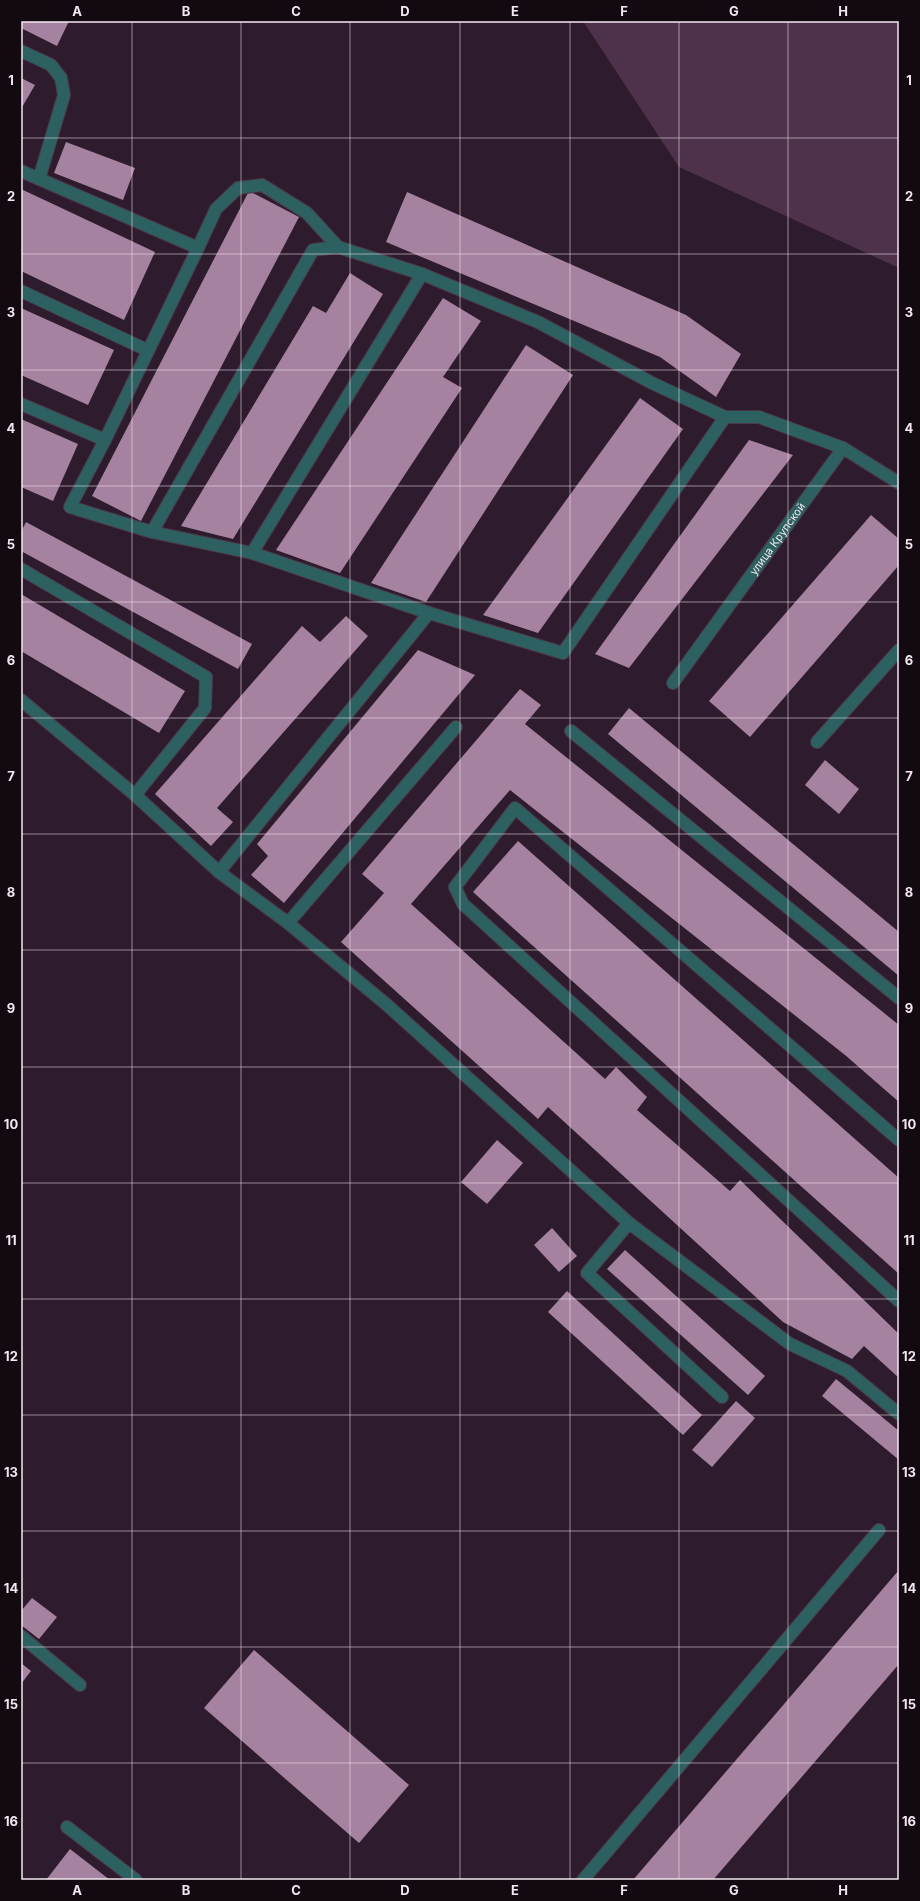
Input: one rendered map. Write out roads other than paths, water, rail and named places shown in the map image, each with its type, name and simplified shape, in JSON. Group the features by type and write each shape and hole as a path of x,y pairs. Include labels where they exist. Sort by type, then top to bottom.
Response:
{"street":[{"path":"21,51 51,66 61,78 64,95 39,179"},
{"path":"21,171 198,248"},
{"path":"338,247 307,212 262,186 238,188 216,209 105,440 70,507 152,532 252,553 429,614 563,653 725,417"},
{"path":"152,532 313,250 338,247 422,274 538,322 652,383 725,417 759,417 843,448 899,482"},
{"path":"252,553 422,274"},
{"path":"21,291 148,350"},
{"path":"21,404 105,440"},
{"name":"улица Крупской","path":"674,684 843,448"},
{"path":"21,569 206,677 205,708 135,795"},
{"path":"218,872 429,614"},
{"path":"817,742 899,650"},
{"path":"21,700 135,795 218,872 288,923 386,1004 629,1223 790,1344 847,1371 899,1414"},
{"path":"288,923 456,727"},
{"path":"571,731 899,998"},
{"path":"899,1140 516,808 455,887 464,904 899,1301"},
{"path":"629,1223 587,1273 722,1397"},
{"path":"583,1880 879,1530"},
{"path":"21,1636 80,1685"},
{"path":"67,1827 136,1880"}]}
